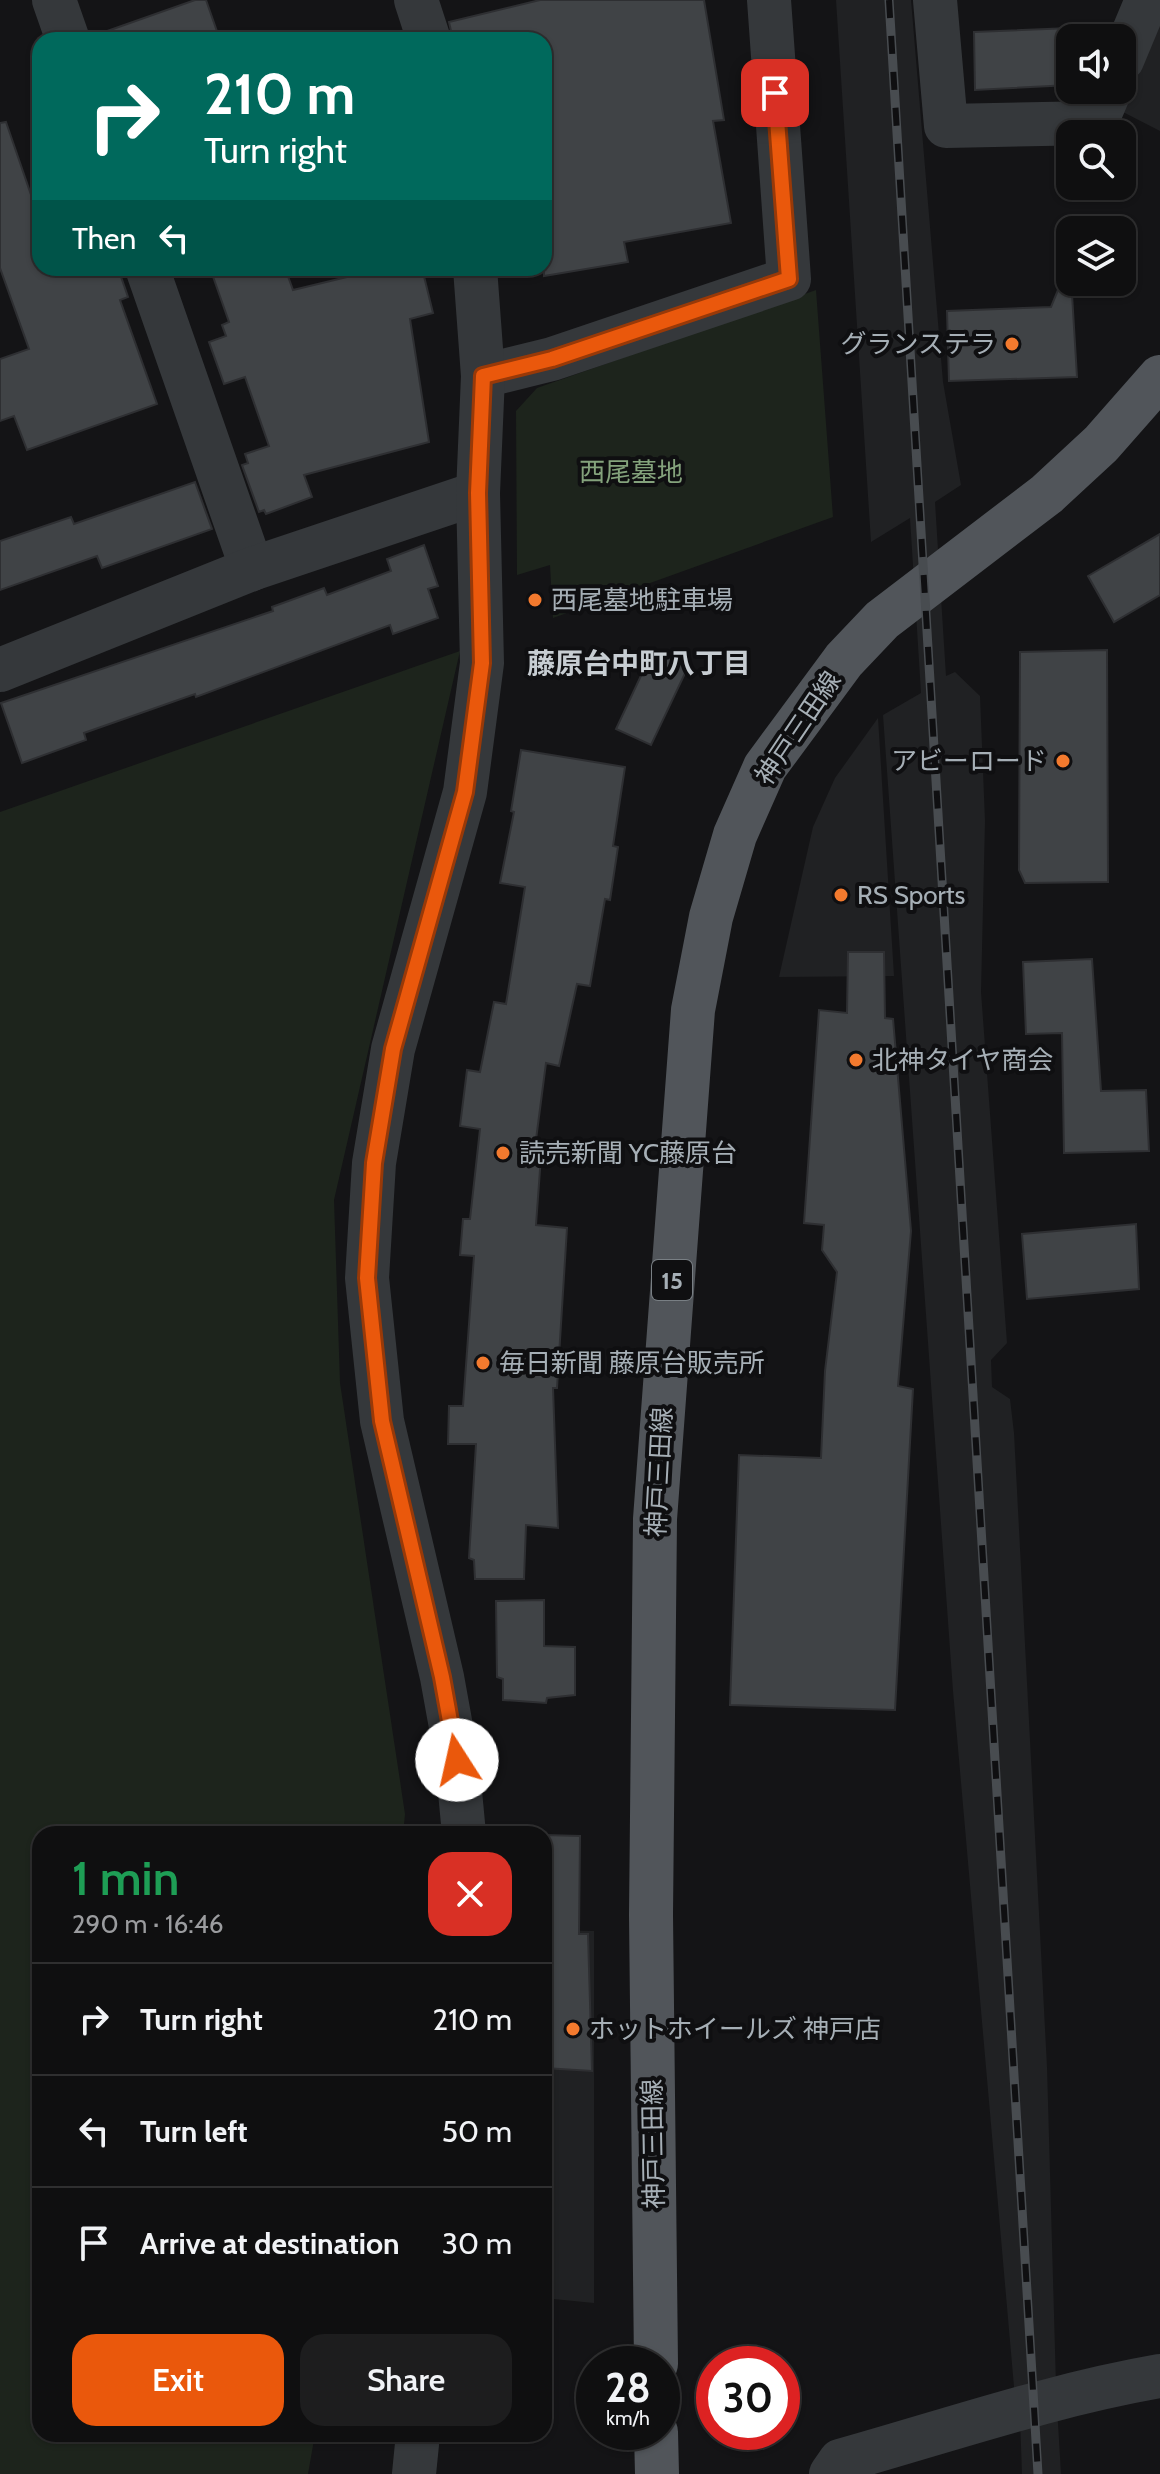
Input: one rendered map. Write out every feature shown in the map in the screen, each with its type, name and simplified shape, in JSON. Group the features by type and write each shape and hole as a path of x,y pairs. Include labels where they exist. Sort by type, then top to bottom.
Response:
{"main road":[{"name":"神戸三田線","path":"656,2346 651,1915 655,1519 693,1010 711,917 735,835 765,767 844,660 882,620 1047,494 1101,444 1160,377"},
{"path":"656,2450 657,2474"}],"street":[{"path":"54,0 65,32"},
{"path":"416,0 426,32"},
{"path":"483,376 552,359 674,336 789,279 769,0"},
{"path":"935,0 946,126 1096,123 1104,104"},
{"path":"1136,26 1147,0"},
{"path":"150,276 252,569"},
{"path":"463,1826 457,1760 442,1677 382,1421 367,1278 374,1163 393,1049 465,792 482,663 478,493 483,376 476,276"},
{"path":"0,670 252,569 478,493"},
{"path":"831,2474 840,2461 1097,2387 1160,2376"},
{"path":"414,2474 417,2442"}],"shaded area":[{"path":"836,0 911,0 943,382 961,485 935,502 946,676 955,672 980,696 985,821 981,992 1007,1343 991,1360 992,1387 1010,1399 1014,1433 1047,2067 1056,2385 1015,2398 953,1691 883,715 921,693 910,518 871,542"},
{"path":"1160,22 1160,131 1123,112 1126,104 1136,104 1136,80"},
{"path":"878,718 894,976 779,977 813,827 835,778"},
{"path":"552,1930 594,1931 594,2303 552,2299"},
{"path":"1057,2407 1061,2474 1022,2474 1020,2418"}],"green space":[{"name":"西尾墓地","path":"816,290 833,517 553,618 550,565 517,575 516,411 537,388"},
{"path":"460,651 334,1200 340,1383 405,1814 404,1826 32,1826 32,2442 314,2442 308,2474 0,2474 0,812"}],"building":[{"path":"195,0 206,0 217,32 104,32"},
{"path":"540,0 704,0 724,120 713,121 731,223 624,242 628,262 552,275 552,32 451,32 449,22"},
{"path":"1056,29 1056,86 975,90 974,32"},
{"path":"6,122 32,198 32,276 121,276 128,297 120,300 157,404 27,450 14,416 0,421 0,359 29,349 0,268 0,123"},
{"path":"213,276 288,276 293,290 351,276 424,276 433,313 410,319 429,442 304,475 312,497 266,514 264,510 259,512 242,465 248,463 245,454 269,446 245,377 224,384 209,342 226,336 222,325 229,322"},
{"name":"グランステラ","path":"1056,295 1072,296 1077,377 949,381 947,311 1051,307"},
{"path":"195,482 212,529 102,568 97,556 0,590 0,541 71,517 74,524"},
{"path":"1160,534 1160,595 1114,622 1088,576"},
{"path":"424,545 438,586 428,589 438,618 393,634 390,625 196,697 195,694 84,733 86,740 22,763 1,703 273,611 272,607 324,588 327,595 391,571 387,559"},
{"path":"653,650 688,667 651,745 616,729"},
{"name":"アビーロード","path":"1107,650 1108,882 1025,883 1019,870 1020,652"},
{"path":"521,750 625,767 613,846 618,847 610,900 605,899 590,986 577,984 559,1066 546,1063 534,1155 541,1156 536,1225 567,1228 557,1388 553,1388 558,1528 526,1525 524,1579 475,1579 474,1560 469,1558 476,1444 448,1444 449,1406 463,1406 474,1256 460,1255 463,1219 470,1219 480,1129 460,1126 467,1070 480,1072 494,1002 506,1004 525,887 500,883 514,812 511,811"},
{"path":"848,952 884,952 885,1018 893,1019 911,1231 898,1386 913,1389 895,1710 730,1705 739,1455 821,1458 825,1371 837,1272 822,1250 824,1225 804,1223 819,1010 847,1013"},
{"path":"1092,959 1101,1091 1146,1090 1149,1151 1064,1153 1062,1033 1026,1034 1023,962"},
{"path":"1136,1224 1139,1289 1027,1299 1022,1234"},
{"path":"544,1600 544,1646 575,1647 575,1695 547,1698 546,1703 503,1700 503,1679 497,1677 496,1601"},
{"path":"552,1835 580,1836 579,1934 588,1934 592,2071 552,2068"}],"railway":[{"path":"889,0 1038,2474"}],"place":[{"name":"グランステラ","path":"1012,344"},
{"name":"西尾墓地駐車場","path":"535,600"},
{"name":"アビーロード","path":"1063,761"},
{"name":"RS Sports","path":"841,895"},
{"name":"北神タイヤ商会","path":"856,1060"},
{"name":"読売新聞 YC藤原台","path":"503,1153"},
{"name":"毎日新聞 藤原台販売所","path":"483,1363"},
{"name":"ホットホイールズ 神戸店","path":"573,2029"}],"district":[{"name":"藤原台中町八丁目","path":"639,663"}],"route":[{"path":"457,1760 442,1677 382,1421 367,1278 374,1163 393,1049 465,792 482,663 478,493 483,376 552,359 789,279 775,93"}]}
